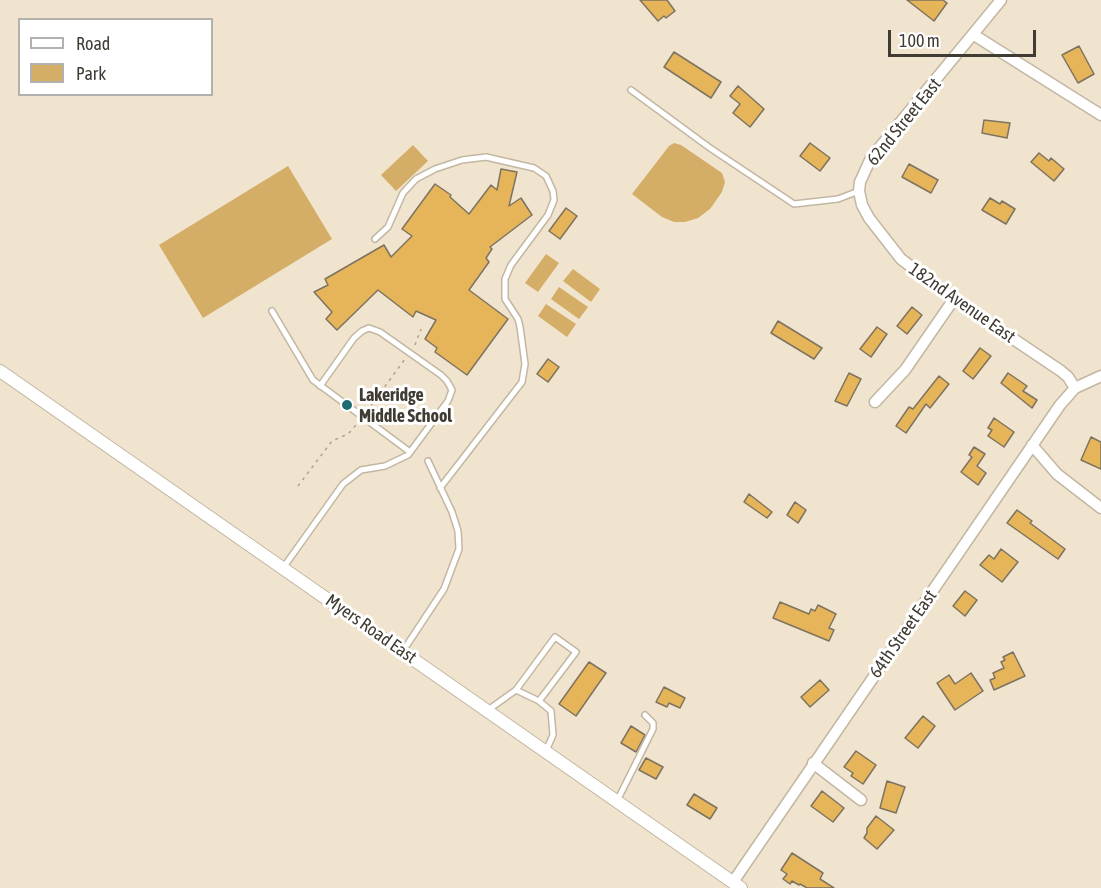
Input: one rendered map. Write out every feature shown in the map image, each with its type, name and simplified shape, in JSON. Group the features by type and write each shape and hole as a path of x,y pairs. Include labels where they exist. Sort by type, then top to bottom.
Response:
{"street":[{"name":"62nd Street East","path":"860,191 860,182 871,158 1001,0"},
{"path":"974,35 1101,115"},
{"name":"182nd Avenue East","path":"860,191 862,205 869,219 901,259 954,299 1061,371 1075,388"},
{"path":"875,402 905,370 954,299"},
{"name":"Myers Road East","path":"1,372 737,885"},
{"path":"1075,388 1101,376"},
{"name":"64th Street East","path":"737,885 813,763 950,567 990,504 1059,405 1075,388"},
{"path":"1032,445 1045,463 1057,474 1101,508"},
{"path":"813,763 861,800"}],"lane":[{"path":"632,90 710,148 794,204 838,199 860,191"},
{"path":"375,238 388,227 403,193 416,179 435,168 462,160 492,158 534,168 546,176 554,191 554,200 548,215 511,266 505,279 505,299 518,319 520,327 525,364 522,382 441,488"},
{"path":"272,311 313,380 410,452"},
{"path":"283,568 343,484 361,470 385,466 398,461 410,452 449,398 451,388 441,375 380,332 369,328 358,333 320,386"},
{"path":"403,651 444,589 459,549 458,531 452,512 428,461"},
{"path":"488,710 516,690 555,637 576,652 539,701"},
{"path":"516,690 539,701 551,711 553,735 546,751"},
{"path":"618,801 653,729 653,723 645,715"}],"green space":[{"path":"674,143 681,145 722,173 725,182 722,192 710,209 698,218 685,222 674,222 662,217 632,194 669,146"},
{"path":"413,145 428,161 396,191 381,175"},
{"path":"288,166 332,239 203,318 159,245"},
{"path":"546,254 559,263 538,292 525,283"},
{"path":"573,269 600,289 591,302 563,281"},
{"path":"559,287 588,307 579,319 551,299"},
{"path":"546,304 576,324 567,337 538,316"}],"building":[{"path":"640,0 667,0 675,11 658,21"},
{"path":"907,0 943,0 947,3 934,21"},
{"path":"1079,46 1094,74 1078,83 1062,55"},
{"path":"674,52 721,82 711,98 664,67"},
{"path":"738,86 764,109 750,127 733,113 740,104 730,96"},
{"path":"984,120 1010,123 1007,138 982,133"},
{"path":"810,143 830,158 820,171 800,156"},
{"path":"1039,153 1049,161 1051,158 1064,169 1054,181 1031,162"},
{"path":"909,164 938,180 931,193 902,177"},
{"path":"501,169 517,172 509,206 521,198 532,215 490,247 492,249 486,258 489,262 469,290 508,319 467,375 435,352 437,348 425,339 436,320 416,311 413,317 378,290 337,330 326,319 332,312 314,292 328,285 325,279 384,245 391,257 412,236 402,229 435,184 451,195 450,197 469,214 491,185 497,190"},
{"path":"990,198 1000,204 1002,201 1015,209 1006,224 982,210"},
{"path":"566,208 577,216 560,239 549,231"},
{"path":"912,307 922,315 907,334 897,326"},
{"path":"778,321 822,348 814,359 771,333"},
{"path":"877,327 887,334 871,357 860,349"},
{"path":"980,348 991,356 973,379 963,371"},
{"path":"548,359 559,367 548,382 537,374"},
{"path":"849,373 861,379 847,406 835,401"},
{"path":"1008,373 1027,386 1023,391 1037,400 1032,408 1001,383"},
{"path":"939,376 949,384 930,408 926,404 906,433 896,426 909,407 913,409"},
{"path":"994,418 1014,432 1004,447 988,436 992,430 988,428"},
{"path":"1091,437 1101,442 1101,469 1081,460"},
{"path":"974,447 985,454 977,466 986,473 978,485 961,472 972,457 969,455"},
{"path":"749,494 772,512 767,518 744,502"},
{"path":"795,502 806,510 798,523 787,515"},
{"path":"1017,510 1032,521 1030,523 1065,549 1058,559 1007,523"},
{"path":"1001,549 1018,562 1002,582 980,565 989,555 994,559"},
{"path":"965,591 977,600 965,616 953,606"},
{"path":"780,602 809,614 811,609 815,611 818,605 836,614 829,628 834,630 829,641 773,618"},
{"path":"1013,652 1025,676 994,690 990,680 995,678 993,673 1004,668 1001,662 1005,660 1003,657"},
{"path":"589,662 606,673 576,716 559,704"},
{"path":"971,673 983,691 955,710 937,683 949,675 955,684"},
{"path":"820,680 829,690 810,707 801,697"},
{"path":"664,687 685,698 680,708 669,703 667,707 656,702"},
{"path":"923,716 935,726 918,748 905,738"},
{"path":"631,726 645,735 636,752 621,743"},
{"path":"856,751 876,765 863,784 851,776 853,773 844,767"},
{"path":"646,758 663,767 656,779 639,770"},
{"path":"887,781 905,787 896,813 880,808"},
{"path":"822,791 844,808 833,822 811,806"},
{"path":"694,794 717,808 710,819 687,805"},
{"path":"876,816 894,830 877,849 864,838 867,828"},
{"path":"792,853 823,873 820,879 834,888 807,888 792,881 790,884 783,879 787,874 781,870"}],"place":[{"name":"Lakeridge Middle School","path":"347,405"}]}
